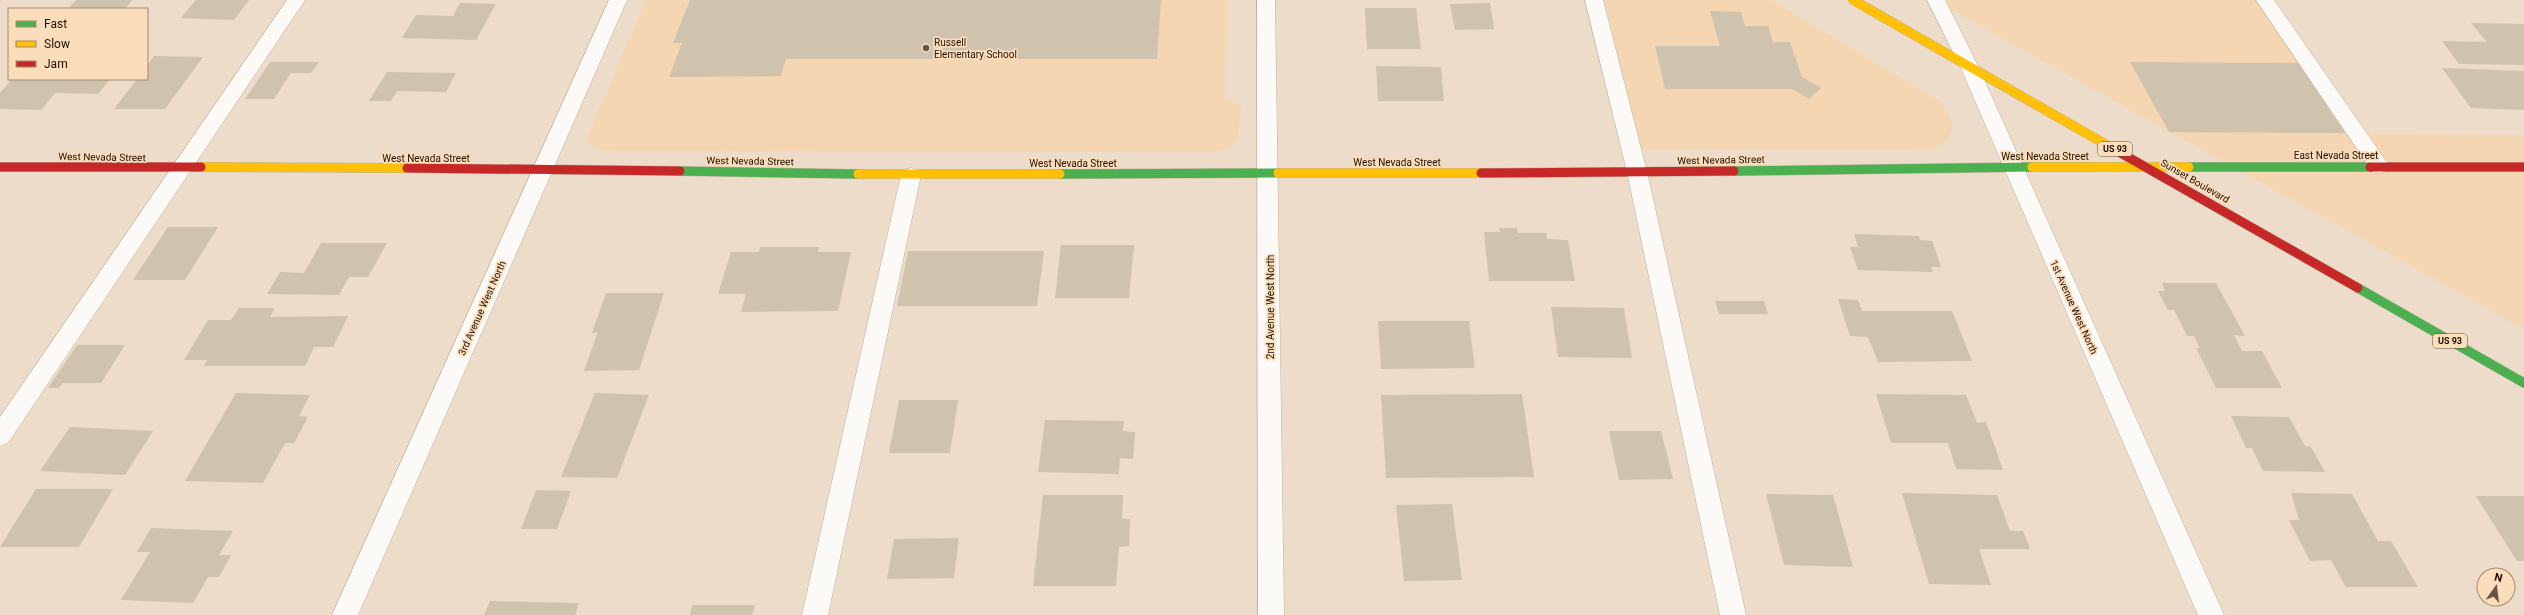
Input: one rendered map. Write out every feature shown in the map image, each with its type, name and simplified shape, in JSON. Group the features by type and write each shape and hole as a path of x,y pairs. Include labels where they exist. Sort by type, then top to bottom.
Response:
{"street":[{"path":"0,436 296,0"},
{"name":"3rd Avenue West North","path":"345,615 618,0"},
{"name":"2nd Avenue West North","path":"1266,0 1269,173 1271,615"},
{"path":"1594,0 1637,172 1733,615"},
{"name":"Sunset Boulevard","path":"1853,0 2147,166 2524,383"},
{"name":"1st Avenue West North","path":"1936,0 1969,66 2012,167 2211,615"},
{"path":"2265,0 2379,166"},
{"name":"West Nevada Street","path":"0,167 180,169 543,168 911,175 1637,172 2147,166"},
{"name":"East Nevada Street","path":"2147,166 2524,166"},
{"path":"815,615 911,175"}],"shaded area":[{"name":"Russell Elementary School","path":"646,0 1227,0 1226,97 1241,106 1238,137 1233,145 1223,150 1205,152 603,151 591,146 587,138"},
{"path":"1604,0 1771,0 1943,103 1953,126 1949,139 1931,150 1641,149"},
{"path":"1934,0 2265,0 2357,134 2524,135 2524,329"}],"building":[{"path":"76,0 132,0 126,8 69,8"},
{"path":"196,0 249,0 234,20 181,18"},
{"path":"690,0 1161,0 1157,59 786,59 781,76 669,77 682,43 673,43"},
{"path":"460,3 496,4 476,40 402,38 416,15 453,16"},
{"path":"1490,3 1494,29 1455,30 1450,4"},
{"path":"1365,8 1416,8 1421,49 1367,49"},
{"path":"1710,11 1741,12 1745,26 1768,26 1773,42 1790,42 1802,77 1821,88 1809,99 1792,89 1665,89 1655,46 1720,46"},
{"path":"2471,23 2524,24 2524,65 2459,64 2442,41 2487,42"},
{"path":"154,56 203,57 165,109 114,109 136,80 148,80 148,65"},
{"path":"270,62 319,62 311,73 291,73 274,99 245,99"},
{"path":"2130,62 2298,63 2345,133 2169,132"},
{"path":"1376,66 1441,67 1444,101 1378,101"},
{"path":"2442,68 2524,71 2524,110 2471,108"},
{"path":"387,72 456,73 446,92 397,91 391,101 369,101"},
{"path":"11,80 109,80 98,94 55,93 41,110 0,109 0,93"},
{"path":"168,227 218,227 185,280 133,280"},
{"path":"1499,228 1517,228 1518,233 1546,233 1547,239 1568,240 1575,281 1489,281 1484,232 1500,232"},
{"path":"1854,234 1919,236 1920,240 1932,241 1941,267 1931,267 1933,272 1858,270 1850,247 1858,247"},
{"path":"321,243 387,243 368,277 349,277 339,295 267,294 280,272 304,273"},
{"path":"1061,245 1134,245 1129,298 1055,298"},
{"path":"760,247 819,247 818,252 851,252 838,311 741,312 746,294 718,294 731,252 759,252"},
{"path":"908,251 1044,251 1037,306 897,306"},
{"path":"2162,283 2216,283 2245,336 2234,335 2242,351 2262,351 2282,388 2216,388 2196,348 2200,348 2194,336 2187,336 2174,310 2168,310 2158,291 2165,291"},
{"path":"606,293 664,293 639,370 584,371 598,332 592,333"},
{"path":"1838,299 1858,300 1862,311 1952,311 1972,361 1878,362 1868,337 1850,336"},
{"path":"1715,301 1764,301 1768,314 1719,314"},
{"path":"1551,307 1624,308 1632,358 1558,357"},
{"path":"239,308 275,308 270,317 348,316 333,347 314,347 305,366 204,366 207,360 184,360 208,320 231,320"},
{"path":"1378,321 1469,321 1475,368 1381,369"},
{"path":"77,345 125,345 101,383 63,383 59,388 48,388"},
{"path":"236,393 310,395 299,416 308,417 294,443 285,443 263,483 185,481"},
{"path":"595,393 649,395 617,478 561,477"},
{"path":"1522,394 1534,477 1386,478 1381,395"},
{"path":"1876,394 1966,395 1977,423 1986,422 2003,470 1956,469 1948,443 1891,443"},
{"path":"899,400 958,400 950,453 889,453"},
{"path":"2231,416 2289,417 2305,446 2311,447 2325,472 2263,471 2252,448 2246,448"},
{"path":"1045,420 1124,421 1123,431 1135,432 1133,459 1120,458 1119,474 1038,472"},
{"path":"70,427 153,431 125,475 40,471"},
{"path":"1609,431 1661,431 1673,479 1619,480"},
{"path":"36,489 113,489 79,547 0,547"},
{"path":"536,490 571,491 557,529 521,529"},
{"path":"1902,493 1997,495 2010,531 2023,531 2030,549 1979,549 1991,585 1929,584"},
{"path":"2291,493 2352,494 2378,541 2391,541 2418,587 2346,587 2331,560 2310,561 2289,520 2299,520"},
{"path":"1766,494 1833,495 1853,567 1784,565"},
{"path":"1043,495 1123,495 1122,519 1130,519 1129,546 1119,547 1116,586 1033,586"},
{"path":"2476,496 2524,496 2524,561 2517,561"},
{"path":"1452,504 1462,580 1404,581 1396,505"},
{"path":"151,528 233,531 219,555 231,555 219,577 208,577 193,603 121,600 150,552 137,552"},
{"path":"959,538 954,578 887,579 894,539"},
{"path":"490,601 579,603 575,615 484,615"},
{"path":"692,605 755,605 752,615 690,615"}],"traffic: fast":[{"path":"1734,171 2032,167"},
{"path":"2189,167 2370,167"},
{"path":"680,171 858,174"},
{"path":"1060,174 1278,173"},
{"path":"2358,288 2524,383"}],"traffic: slow":[{"path":"1853,0 2112,148"},
{"path":"201,167 407,168"},
{"path":"2032,167 2189,167"},
{"path":"1278,173 1481,173"},
{"path":"858,174 1060,174"}],"traffic: jam":[{"path":"2112,148 2358,288"},
{"path":"0,167 201,167"},
{"path":"2370,167 2524,167"},
{"path":"407,168 680,171"},
{"path":"1481,173 1734,171"}],"place":[{"name":"Russell Elementary School","path":"926,48"}]}
